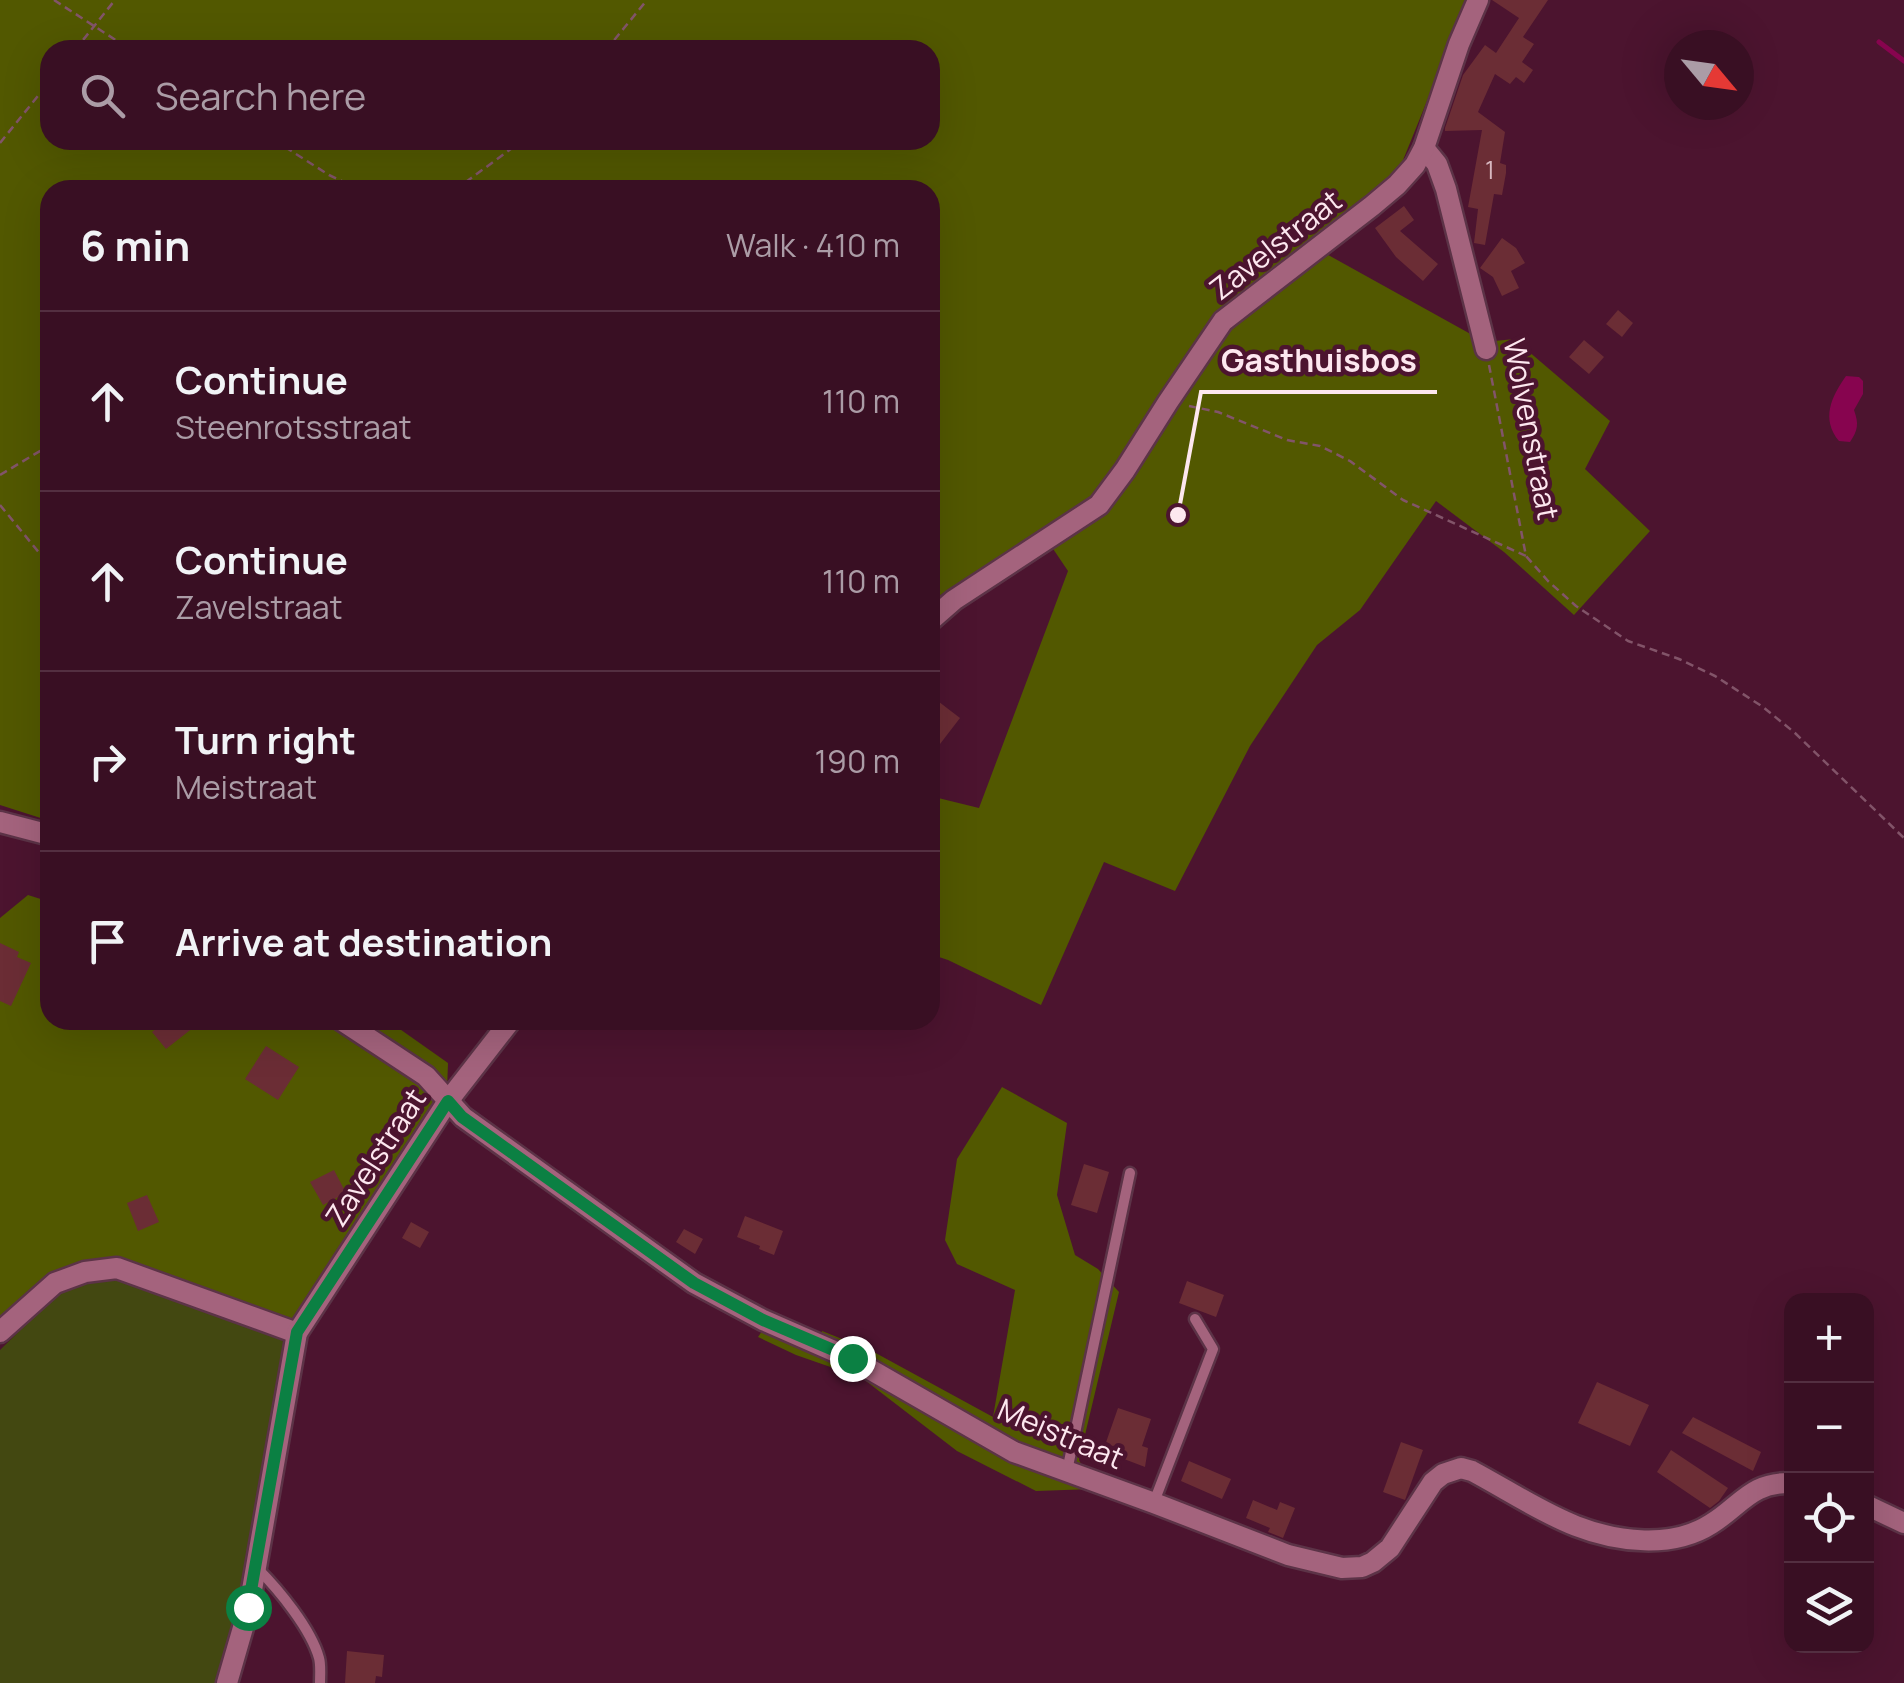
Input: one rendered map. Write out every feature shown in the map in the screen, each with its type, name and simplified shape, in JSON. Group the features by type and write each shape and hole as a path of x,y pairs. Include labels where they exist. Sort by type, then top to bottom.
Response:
{"street":[{"name":"Zavelstraat","path":"940,614 1099,505 1223,321 1397,185 1416,164 1478,0"},
{"name":"Wolvenstraat","path":"1424,148 1437,164 1446,190 1486,349"},
{"path":"0,822 40,832"},
{"name":"Meistraat","path":"356,1030 426,1076 462,1117 694,1283 763,1320 852,1358 1014,1452 1288,1556 1352,1568 1373,1562 1390,1548 1433,1482 1461,1468 1562,1520 1620,1537 1660,1540 1688,1536 1712,1524 1762,1486 1784,1483"},
{"name":"Zavelstraat","path":"297,1332 448,1101 503,1030"},
{"path":"0,1332 56,1283 85,1272 117,1268 297,1332 248,1607 227,1683"},
{"path":"1874,1509 1904,1524"}],"lane":[{"path":"1067,1471 1130,1172"},
{"path":"1154,1503 1212,1349 1195,1319"},
{"path":"255,1567 286,1600 304,1628 319,1659 320,1683"}],"path":[{"path":"54,0 116,40"},
{"path":"83,40 115,0"},
{"path":"614,40 647,0"},
{"path":"0,143 40,93"},
{"path":"290,150 340,180"},
{"path":"468,180 509,150"},
{"name":"Wolvenstraat","path":"1486,349 1526,556 1576,606 1628,641 1715,676 1763,707 1904,838"},
{"path":"1168,402 1218,412 1288,440 1320,446 1350,461 1404,500 1526,556"},
{"path":"0,475 40,451"},
{"path":"0,505 40,554"}],"green space":[{"path":"113,1275 289,1337 241,1607 221,1683 0,1683 0,1350 64,1287"}],"shaded area":[{"path":"0,0 1468,0 1399,170 1312,246 1485,342 1514,339 1610,421 1585,469 1650,531 1574,615 1504,552 1436,501 1360,610 1317,645 1250,746 1175,891 1104,862 1041,1005 940,957 940,798 979,808 1068,571 1041,531 940,595 940,180 40,180 40,818 0,805"},
{"path":"1846,376 1863,381 1863,394 1854,410 1857,427 1850,442 1839,441 1829,416 1832,400"},
{"path":"28,895 40,899 40,1030 401,1030 448,1063 447,1090 293,1325 111,1260 0,1326 0,918"},
{"path":"1002,1087 1067,1123 1057,1195 1075,1255 1098,1269 1119,1292 1079,1460 1094,1489 1036,1491 957,1451 862,1378 758,1337 767,1324 816,1348 822,1331 872,1351 993,1417 1015,1290 957,1264 945,1240 957,1159"}],"building":[{"path":"1492,0 1548,0 1523,37 1534,44 1522,62 1533,70 1524,83 1516,77 1510,84 1495,74 1478,112 1505,132 1500,163 1506,165 1506,173 1502,195 1494,194 1485,245 1474,243 1478,209 1468,207 1482,130 1445,128 1463,75 1485,45 1496,53 1519,18"},
{"path":"1404,206 1414,220 1400,231 1438,264 1423,281 1396,257 1375,228"},
{"path":"1502,238 1516,248 1525,263 1511,271 1519,288 1502,296 1493,277 1480,268"},
{"path":"1618,310 1633,323 1622,337 1606,324"},
{"path":"1584,340 1604,357 1589,374 1569,357"},
{"path":"940,703 960,718 940,744"},
{"path":"0,943 31,963 11,1006 0,1001"},
{"path":"154,1030 190,1030 166,1049 152,1032"},
{"path":"266,1046 299,1067 278,1100 245,1079"},
{"path":"1084,1164 1109,1172 1097,1213 1071,1205"},
{"path":"334,1170 346,1193 323,1205 310,1182"},
{"path":"147,1195 159,1222 138,1231 127,1203"},
{"path":"745,1216 783,1231 774,1255 737,1237"},
{"path":"411,1222 429,1232 420,1248 402,1238"},
{"path":"684,1229 703,1239 695,1254 676,1242"},
{"path":"1187,1281 1224,1295 1216,1317 1179,1303"},
{"path":"1597,1382 1649,1405 1630,1446 1578,1423"},
{"path":"1118,1408 1151,1419 1142,1446 1148,1448 1145,1467 1103,1451"},
{"path":"1693,1417 1761,1452 1753,1471 1682,1433"},
{"path":"1401,1442 1423,1450 1405,1500 1383,1492"},
{"path":"1671,1450 1728,1488 1719,1501 1710,1508 1657,1472"},
{"path":"1189,1461 1231,1479 1222,1499 1181,1481"},
{"path":"1253,1500 1277,1510 1280,1502 1295,1508 1283,1538 1246,1518"},
{"path":"347,1651 384,1655 382,1677 376,1676 375,1683 345,1683"}],"waterway":[{"path":"1879,42 1904,61"}],"place":[{"name":"Gasthuisbos","path":"1178,515"}],"route":[{"path":"248,1607 297,1332 448,1101 462,1117 694,1283 763,1320 852,1358"}]}
